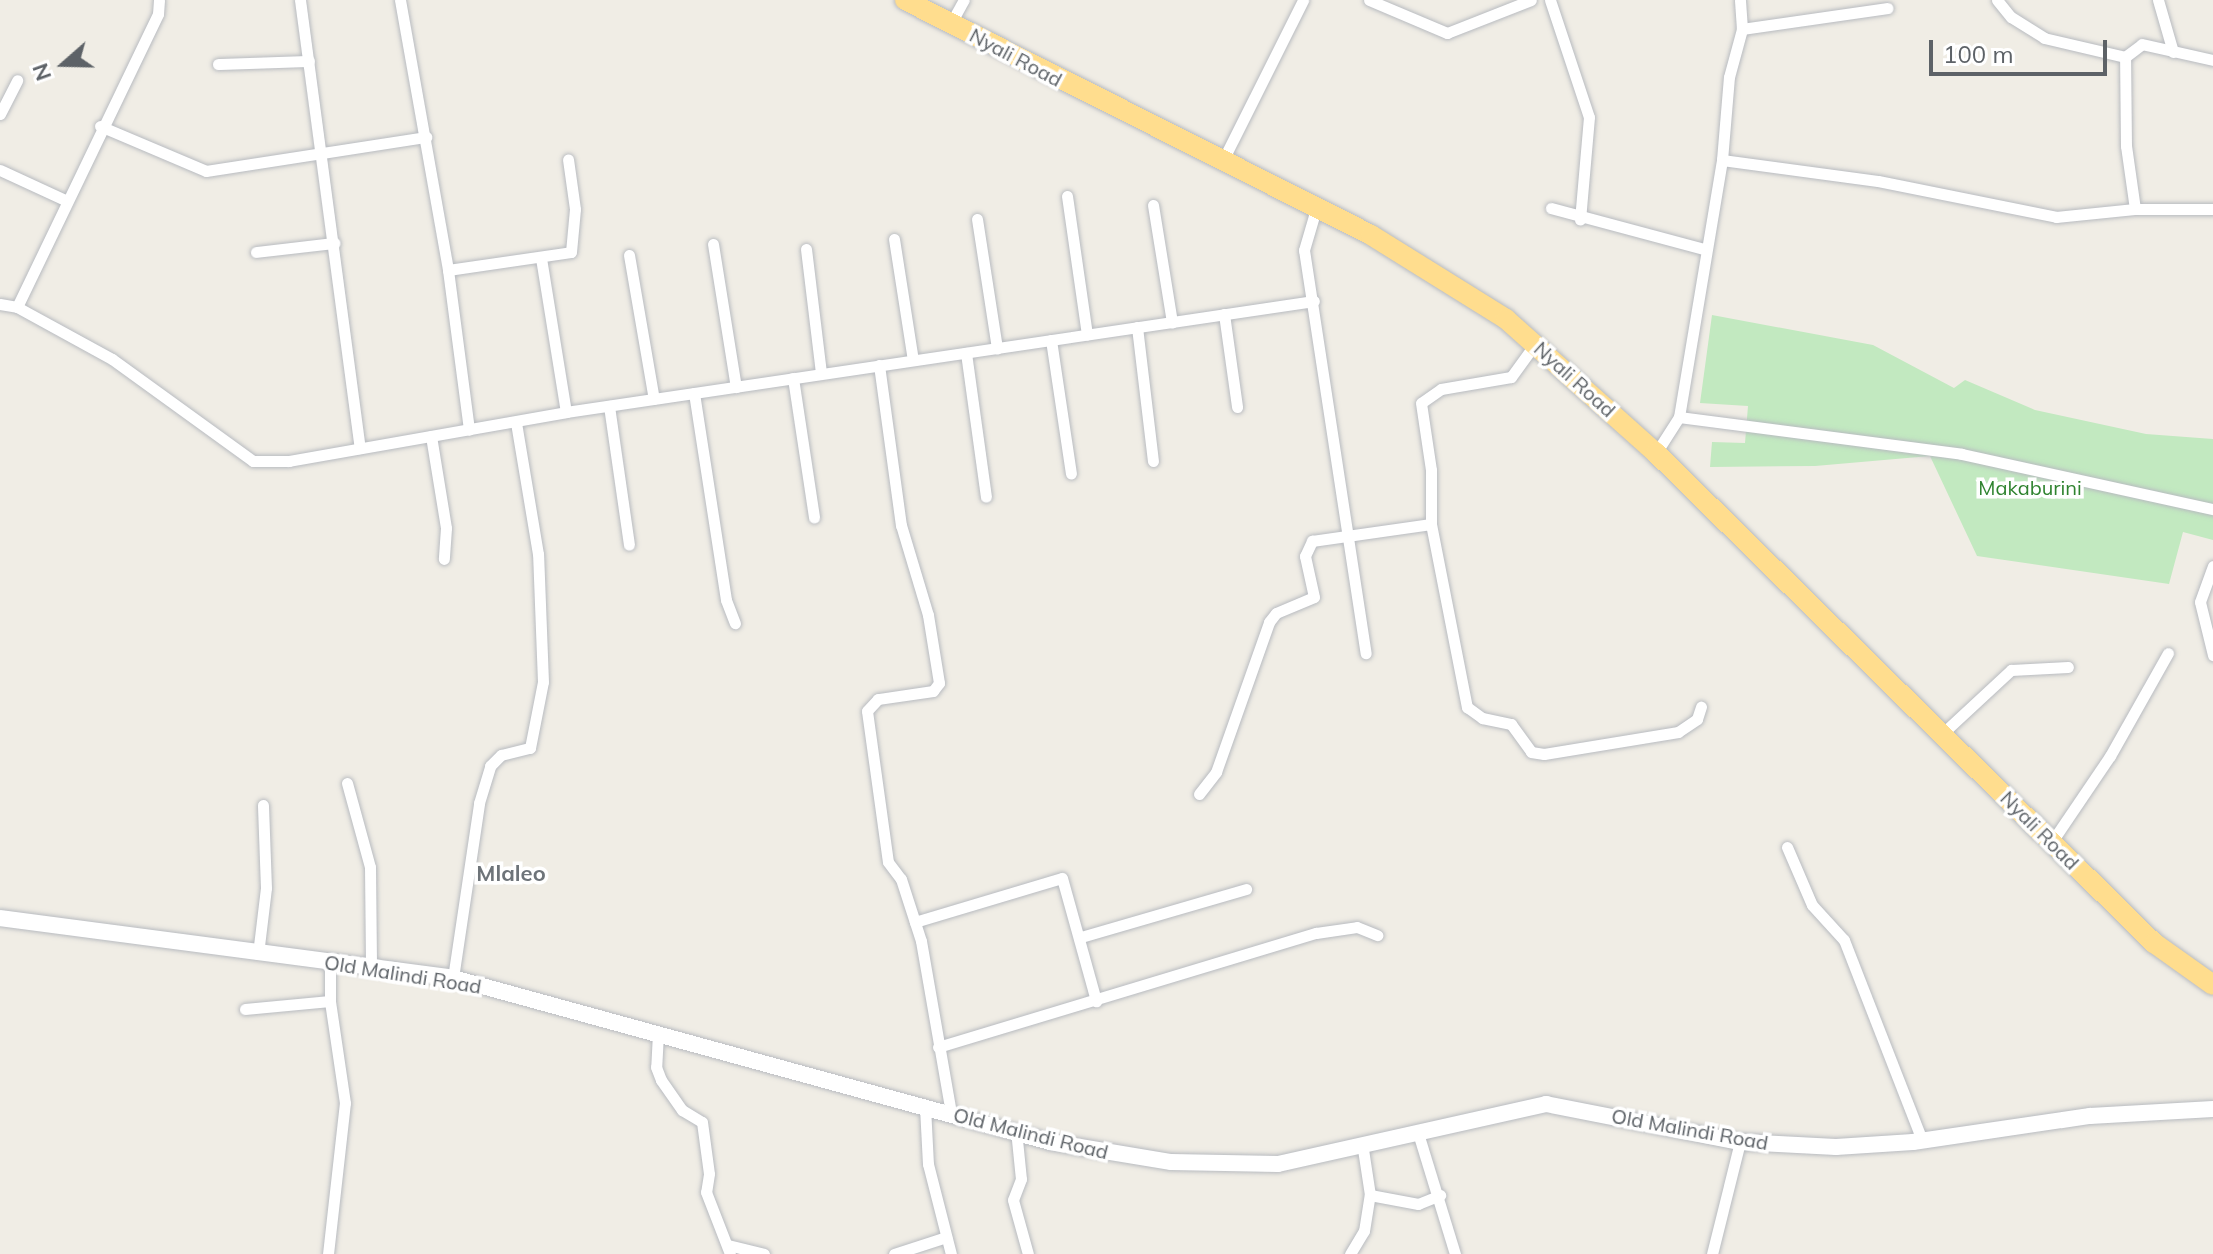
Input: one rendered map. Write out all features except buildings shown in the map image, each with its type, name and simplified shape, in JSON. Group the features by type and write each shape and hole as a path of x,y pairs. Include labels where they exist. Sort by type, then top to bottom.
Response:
{"highway":[{"name":"Nyali Road","path":"905,0 1439,274 1535,344 1656,453 2051,843 2130,916 2154,943 2213,985"},
{"name":"Nyali Road","path":"2130,916 2213,972"}],"main road":[{"name":"Old Malindi Road","path":"0,918 453,978 1077,1147 1202,1165 1278,1164 1363,1149 1418,1133 1546,1104 1740,1142 1836,1147 1922,1140 2090,1116 2213,1109"}],"street":[{"path":"17,307 100,126 158,14 159,0"},
{"path":"300,0 360,448"},
{"path":"400,0 448,270 469,430"},
{"path":"951,23 964,0"},
{"path":"1222,162 1303,0"},
{"path":"1369,0 1447,33 1531,0"},
{"path":"1550,0 1589,117 1580,220"},
{"path":"1656,453 1679,417 1704,249 1722,160 1729,77 1742,29 1740,0"},
{"path":"1997,0 2011,17 2044,38 2125,57"},
{"path":"2158,0 2173,52"},
{"path":"1742,29 1887,8"},
{"path":"2125,57 2142,44 2213,60"},
{"path":"2125,57 2126,146 2135,209"},
{"path":"218,64 309,61"},
{"path":"0,114 17,80"},
{"path":"100,126 206,171 426,137"},
{"path":"448,270 571,252 575,209 568,159"},
{"path":"1722,160 1878,181 2056,217 2135,209 2213,209"},
{"path":"0,170 67,201"},
{"path":"1067,196 1087,335"},
{"path":"1153,205 1172,322"},
{"path":"1551,208 1580,220 1704,249"},
{"path":"1316,209 1304,250 1366,653"},
{"path":"977,219 997,348"},
{"path":"894,239 913,360"},
{"path":"256,252 334,243"},
{"path":"713,244 736,387"},
{"path":"806,249 821,373"},
{"path":"629,255 654,399"},
{"path":"541,258 566,412"},
{"path":"0,304 17,307 112,359 253,461 272,464 566,412 1314,301"},
{"path":"1224,314 1237,407"},
{"path":"1137,327 1153,461"},
{"path":"1051,340 1071,474"},
{"path":"1535,344 1511,377 1441,389 1421,403 1431,470 1431,524 1463,691 1474,715 1511,724 1531,752 1544,754 1678,732 1697,719 1701,707"},
{"path":"966,353 986,497"},
{"path":"879,365 901,525 928,615 939,683 933,691 878,699 867,711 888,862 901,879 915,922 951,1113"},
{"path":"793,378 814,517"},
{"path":"694,393 726,600 735,623"},
{"path":"609,406 629,545"},
{"path":"1679,417 1962,454 2213,509"},
{"path":"453,978 479,803 490,766 501,755 530,748 543,682 538,554 516,423"},
{"path":"431,436 446,528 444,559"},
{"path":"1199,794 1216,772 1269,622 1276,613 1314,597 1305,556 1312,541 1348,533 1431,524"},
{"path":"2213,566 2200,602 2213,655"},
{"path":"2051,843 2110,756 2168,653"},
{"path":"1943,733 2011,670 2068,667"},
{"path":"347,783 370,867 371,966"},
{"path":"258,954 266,888 263,805"},
{"path":"1787,847 1812,905 1844,940 1922,1140"},
{"path":"915,922 1062,878 1081,937 1096,1001"},
{"path":"1081,937 1246,889"},
{"path":"938,1047 1316,933 1357,927 1377,935"},
{"path":"328,1254 345,1115 330,1001 330,963"},
{"path":"245,1009 330,1001"},
{"path":"658,1033 656,1067 661,1080 682,1110 702,1122 709,1174 706,1192 729,1250 764,1254"},
{"path":"925,1107 928,1164 951,1254"},
{"path":"1016,1130 1021,1179 1013,1200 1028,1254"},
{"path":"1418,1133 1426,1168 1440,1195 1455,1254"},
{"path":"1712,1254 1740,1142"},
{"path":"1350,1254 1364,1231 1370,1195 1363,1149"},
{"path":"1370,1195 1418,1204 1440,1195"},
{"path":"894,1254 946,1237"}],"green space":[{"name":"Makaburini","path":"1712,315 1873,345 1954,388 1965,380 2035,410 2146,434 2213,439 2213,540 2183,532 2169,584 1977,556 1930,456 1815,466 1710,467 1712,442 1745,443 1748,406 1700,403"}],"district":[{"name":"Mlaleo","path":"511,874"}]}
